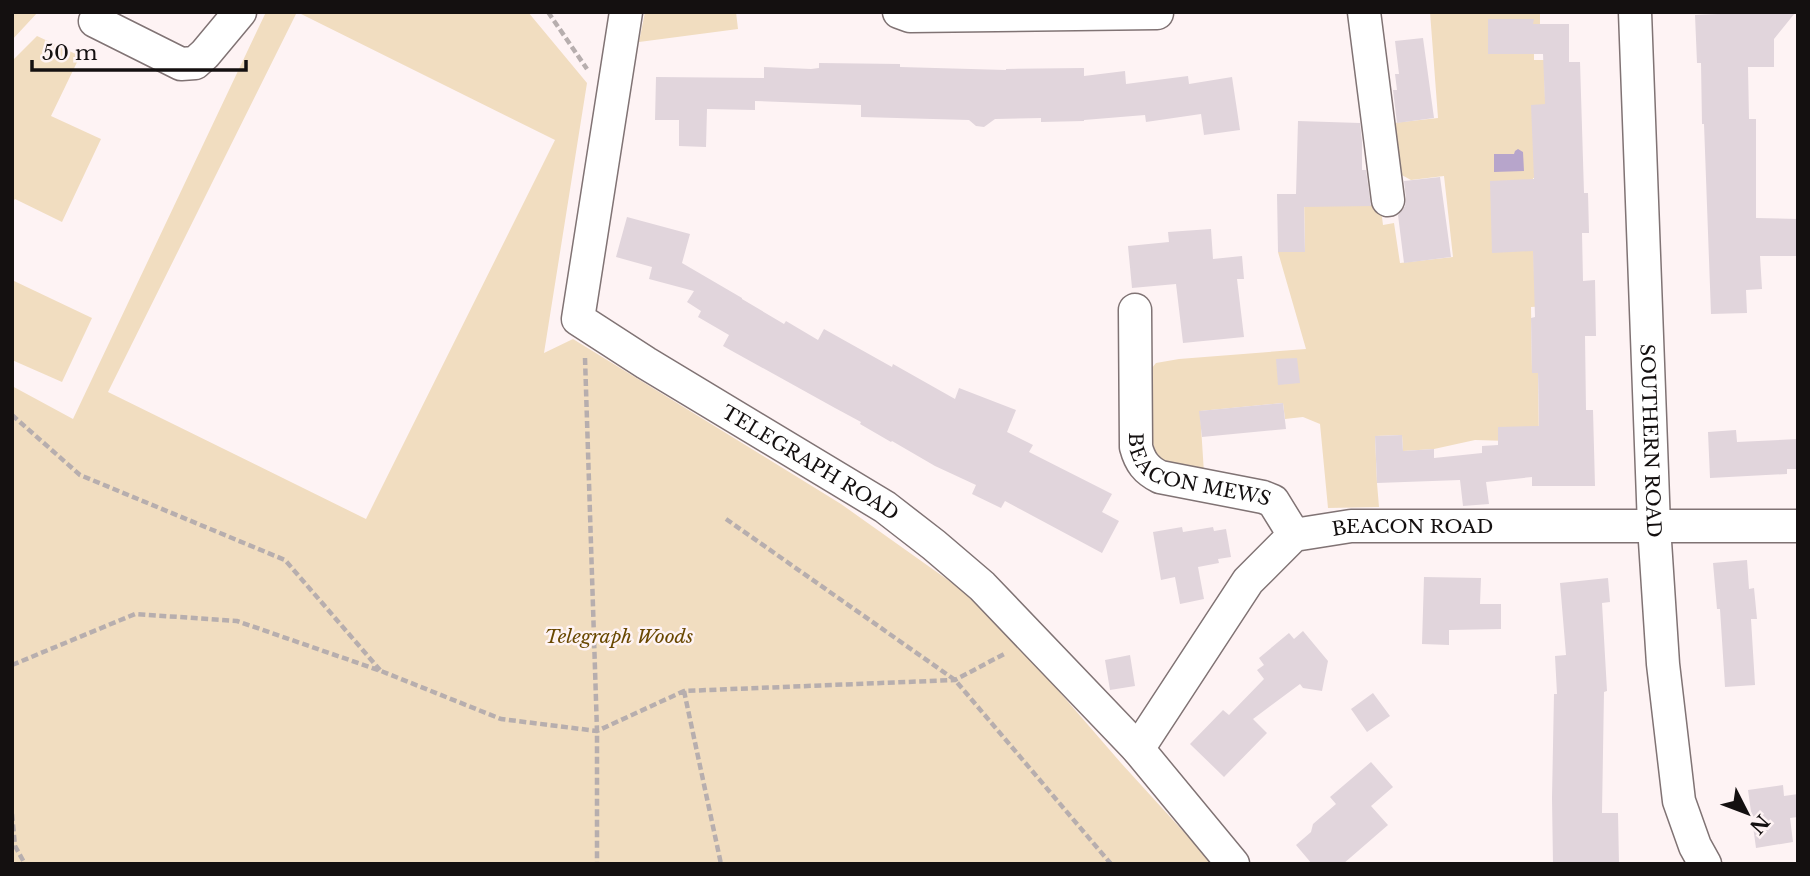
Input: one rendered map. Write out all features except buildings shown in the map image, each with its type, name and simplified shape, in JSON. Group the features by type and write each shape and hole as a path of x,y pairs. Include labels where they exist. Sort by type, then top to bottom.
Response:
{"street":[{"path":"95,21 200,75 205,54 240,12"},
{"path":"578,319 626,12"},
{"path":"1364,12 1388,200"},
{"name":"SOUTHERN ROAD","path":"1635,12 1654,526 1663,664 1679,801 1695,846 1705,864"},
{"path":"906,13 1157,13"},
{"name":"BEACON MEWS","path":"1135,310 1136,447 1139,461 1160,477 1273,501 1294,535"},
{"name":"TELEGRAPH ROAD","path":"578,319 885,507 934,545 982,586 1138,749 1233,864"},
{"name":"BEACON ROAD","path":"1294,535 1351,526 1798,526"},
{"path":"1138,749 1248,581 1294,535"}],"path":[{"path":"548,12 592,77 609,118"},
{"path":"578,319 585,361 597,731 597,864"},
{"path":"12,415 80,475 285,560 381,671"},
{"path":"726,519 956,680 1111,864"},
{"path":"12,665 135,614 236,621 381,671 501,719 597,731 684,691 956,680 1036,641"},
{"path":"684,691 721,864"},
{"path":"12,814 15,846 25,864"}],"green space":[{"path":"12,12 38,12 12,40"},
{"name":"Telegraph Woods","path":"266,12 297,12 528,12 587,83 544,353 573,339 841,504 986,607 1213,864 12,864 12,386 73,419","holes":["297,12 555,140 366,519 108,392"]},
{"path":"645,12 736,12 738,29 639,42"},
{"path":"1430,12 1540,12 1540,24 1533,24 1533,19 1488,19 1488,54 1534,54 1534,60 1544,60 1547,177 1533,178 1534,277 1548,306 1531,307 1532,372 1538,373 1539,442 1475,440 1434,449 1403,451 1402,435 1375,436 1379,507 1328,508 1320,424 1303,417 1285,419 1283,403 1200,411 1204,473 1169,468 1157,456 1145,419 1151,369 1156,363 1306,349 1278,252 1305,252 1304,194 1371,206 1371,170 1376,170 1383,225 1394,223 1400,263 1453,257 1444,176 1411,180 1396,172 1384,124 1438,118"},
{"path":"37,36 80,56 51,116 101,139 62,222 15,199 12,203 12,61"},
{"path":"12,280 92,318 62,382 12,360"}],"shaded area":[{"path":"1518,149 1523,152 1524,171 1494,172 1494,154 1514,154"}]}
